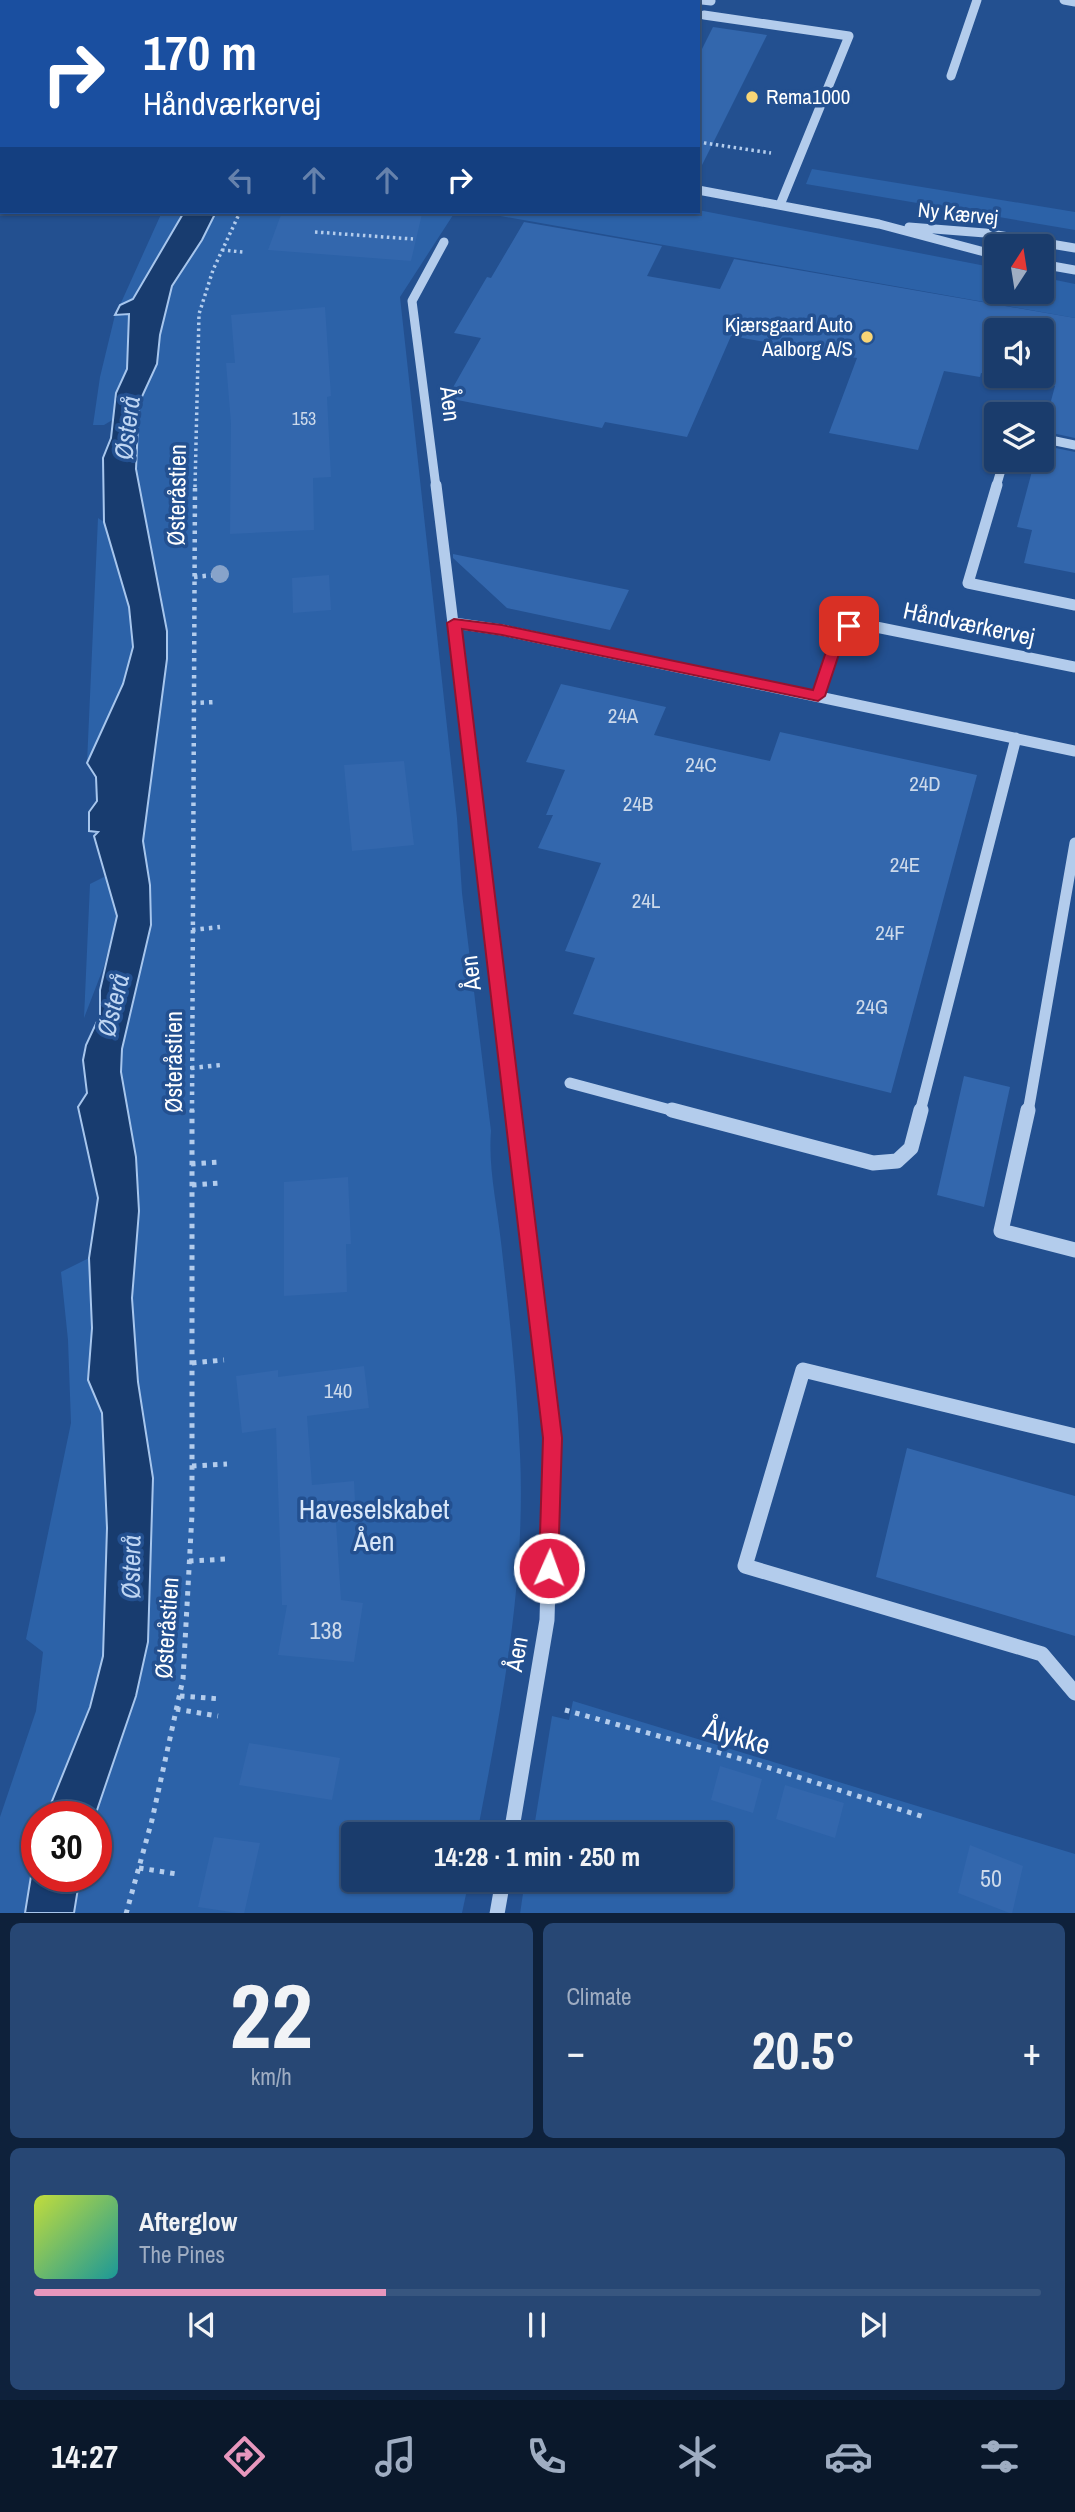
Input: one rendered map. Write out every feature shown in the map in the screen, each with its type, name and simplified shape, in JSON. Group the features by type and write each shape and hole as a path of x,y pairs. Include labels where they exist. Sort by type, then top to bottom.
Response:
{"street":[{"path":"702,0 711,1"},
{"path":"950,76 977,0"},
{"path":"1064,0 1075,2"},
{"path":"704,15 849,36 780,205"},
{"name":"Ny Kærvej","path":"700,190 879,224 984,252"},
{"name":"Ny Kærvej","path":"879,224 985,233 1075,248"},
{"name":"Åen","path":"444,242 412,300 454,623 552,1438 547,1620 513,1822"},
{"path":"1054,266 1075,270"},
{"path":"1054,440 1075,444"},
{"path":"1000,472 968,583 1075,606"},
{"path":"454,623 502,630 1075,751"},
{"name":"Håndværkervej","path":"818,696 839,634 849,626 866,625 1075,667"},
{"path":"570,1083 873,1163 897,1161 911,1148 1016,738"},
{"path":"1075,843 1032,1092 1001,1231 1075,1251"},
{"path":"1075,1437 803,1370 746,1566 1042,1654 1075,1693"},
{"path":"497,1913 501,1892"}],"path":[{"path":"700,142 799,158"},
{"name":"Østeråstien","path":"126,1913 180,1696 189,1562 192,1466 191,930 196,367 200,314 222,250 239,214"},
{"path":"315,232 444,242"},
{"path":"222,250 243,252"},
{"path":"194,577 215,575"},
{"path":"192,703 216,702"},
{"path":"191,930 220,927"},
{"path":"191,1068 221,1065"},
{"path":"191,1164 221,1162"},
{"path":"191,1185 221,1184"},
{"path":"192,1363 224,1360"},
{"path":"192,1466 227,1464"},
{"path":"189,1562 227,1559"},
{"path":"180,1696 221,1699"},
{"name":"Ålykke","path":"533,1702 738,1758 927,1818"},
{"path":"176,1709 218,1716"},
{"path":"139,1868 177,1874"}],"green space":[{"path":"812,169 1075,212 1075,230 806,184"},
{"path":"700,210 984,266 984,302 489,214 700,214"},
{"path":"161,214 183,214 133,299 120,305"},
{"name":"Haveselskabet Åen","path":"215,214 454,214 400,297 457,818 462,893 491,1131 492,1172 512,1348 520,1454 519,1550 503,1693 479,1822 341,1822 341,1892 466,1892 462,1913 74,1913 77,1892 112,1892 112,1801 100,1801 136,1696 148,1642 153,1478 138,1382 132,1298 139,1211 136,1157 121,1072 122,1049 151,925 150,885 143,841 167,659 161,593 157,588 136,469 139,403 157,364 160,335 172,286 202,240"},
{"path":"1054,280 1075,284 1075,318 996,304 1054,304"},
{"path":"129,313 127,369 116,393 114,419 104,425 93,425 100,377 115,315"},
{"path":"98,518 104,522 124,585 132,618 133,648 126,678 87,763"},
{"path":"106,876 117,916 104,966 84,1018 90,884"},
{"path":"89,1258 92,1328 88,1380 102,1413 107,1528 103,1656 90,1707 52,1801 21,1801 21,1892 28,1892 25,1913 0,1913 0,1817 36,1711 43,1652 26,1639 71,1423 68,1340 61,1272"},
{"path":"573,1701 1075,1854 1075,1913 520,1913 523,1892 733,1892 733,1822 535,1822 552,1716 569,1720"}],"water":[{"name":"Østerå","path":"183,214 215,214 202,240 172,286 160,335 157,364 139,403 136,469 167,631 167,659 143,841 150,885 151,925 122,1049 121,1072 136,1157 139,1211 132,1298 138,1382 153,1478 148,1642 136,1696 100,1801 52,1801 90,1707 103,1656 107,1528 102,1413 88,1380 92,1328 89,1258 98,1198 78,1107 87,1093 83,1060 86,1045 100,1015 100,990 117,916 94,836 98,832 89,831 89,812 97,801 96,777 87,763 123,684 133,647 129,607 104,522 103,458 111,438 116,393 127,369 129,314 115,315 120,305 133,299"},
{"path":"28,1892 77,1892 74,1913 25,1913"}],"building":[{"path":"713,27 767,35 700,169 700,53"},
{"path":"281,214 422,214 411,261 268,250"},
{"name":"Kjærsgaard Auto Aalborg A/S","path":"524,222 662,246 647,276 720,289 734,259 1075,318 1075,438 1054,433 1054,402 1051,402 1055,386 1054,318 984,318 984,374 981,373 980,377 944,371 918,450 829,433 857,358 731,336 687,437 605,422 602,428 447,398 481,338 454,333 487,277 491,278"},
{"path":"325,307 331,396 327,397 331,477 313,478 314,530 230,534 231,423 226,363 235,363 231,315"},
{"path":"1054,448 1075,452 1075,573 1024,563 1032,530 1017,527 1032,472 1054,472"},
{"path":"453,554 629,590 610,630 507,608 453,558"},
{"path":"329,575 331,610 293,613 292,578"},
{"path":"561,684 666,707 654,735 770,761 780,732 977,775 891,1093 573,1014 595,958 565,951 601,863 538,848 553,815 546,815 565,770 526,762"},
{"path":"404,761 414,845 352,851 344,765"},
{"path":"964,1076 1010,1087 984,1207 937,1195"},
{"path":"348,1177 351,1244 346,1244 347,1292 284,1296 284,1182"},
{"path":"364,1366 369,1408 307,1416 312,1485 354,1481 356,1521 336,1522 341,1600 363,1603 354,1662 278,1655 287,1605 282,1605 276,1428 242,1433 236,1376 278,1370 278,1377"},
{"path":"907,1448 1075,1496 1075,1636 876,1577"},
{"path":"249,1743 340,1758 332,1800 239,1785"},
{"path":"720,1766 762,1779 753,1813 711,1800"},
{"path":"785,1785 844,1803 835,1838 776,1819"},
{"path":"214,1837 260,1843 244,1913 198,1907"},
{"path":"970,1845 1023,1866 1012,1913 958,1893"}],"place":[{"name":"Rema1000","path":"752,97"},
{"name":"Kjærsgaard Auto Aalborg A/S","path":"867,337"}],"route":[{"path":"549,1568 552,1438 454,623 502,630 818,696 839,634 849,626"}]}
